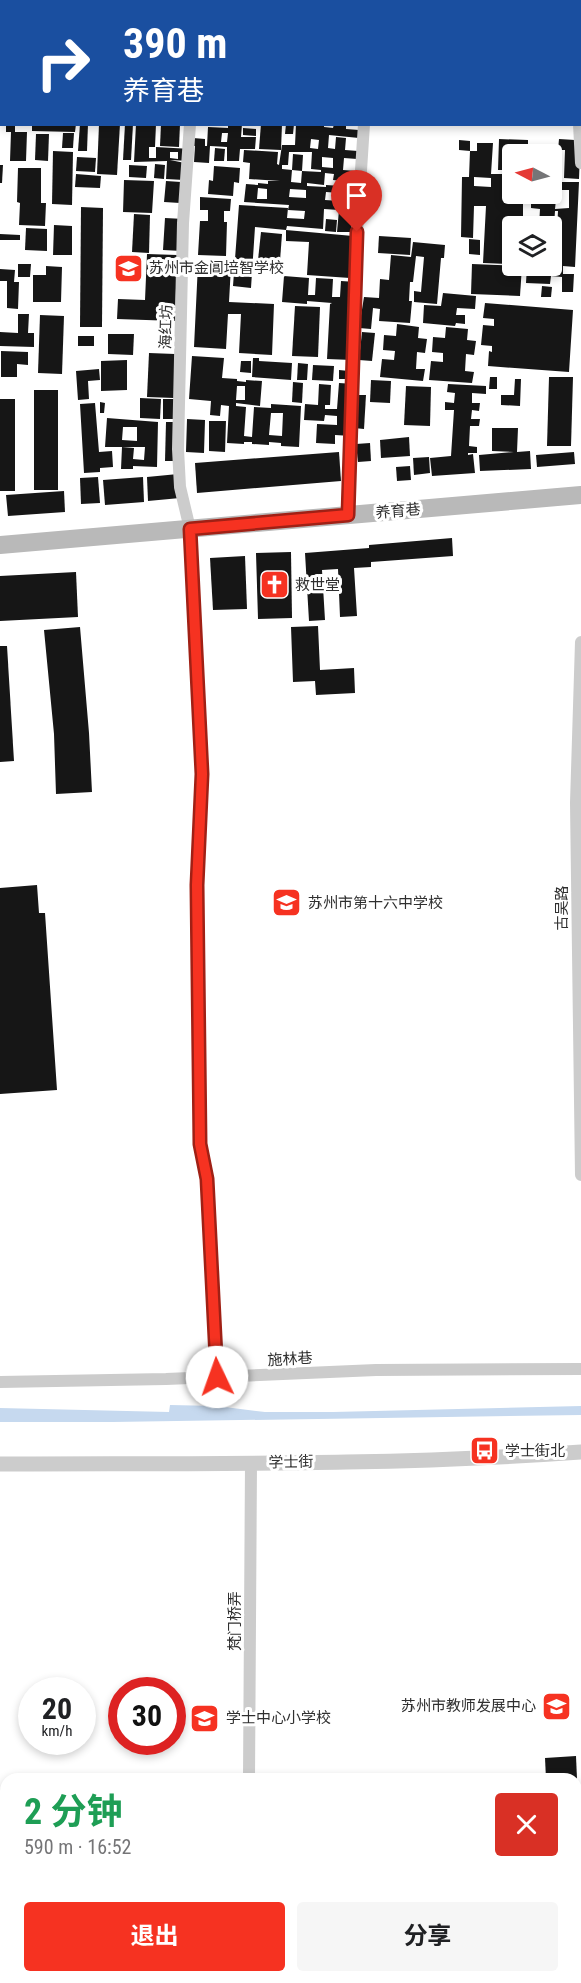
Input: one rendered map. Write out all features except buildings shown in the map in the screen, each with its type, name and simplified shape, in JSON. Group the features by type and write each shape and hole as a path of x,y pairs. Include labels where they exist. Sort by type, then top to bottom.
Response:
{"main road":[{"name":"养育巷","path":"0,545 581,495"}],"street":[{"name":"海红坊","path":"190,126 183,223 178,449 180,487 190,529 202,774 197,885 200,1144 207,1179 217,1377"},
{"path":"348,515 357,232 364,126"},
{"path":"579,126 581,163"},
{"name":"古吴路","path":"581,642 578,803 581,1175"},
{"name":"施林巷","path":"0,1382 217,1377 376,1370 581,1369"},
{"path":"581,1446 581,1452"},
{"name":"学士街","path":"0,1464 251,1463 514,1457 581,1452"},
{"name":"梵门桥弄","path":"249,1773 251,1463"}],"water":[{"path":"170,1405 217,1406 265,1412 581,1406 581,1415 0,1422 0,1408 169,1412"}],"place":[{"name":"苏州市金阊培智学校","path":"128,268"},
{"name":"救世堂","path":"274,585"},
{"name":"苏州市第十六中学校","path":"287,903"},
{"name":"学士街北","path":"484,1451"},
{"name":"苏州市教师发展中心","path":"557,1706"},
{"name":"学士中心小学校","path":"205,1718"}],"route":[{"path":"217,1377 207,1179 200,1144 197,885 202,774 190,529 348,515 357,232"}]}
